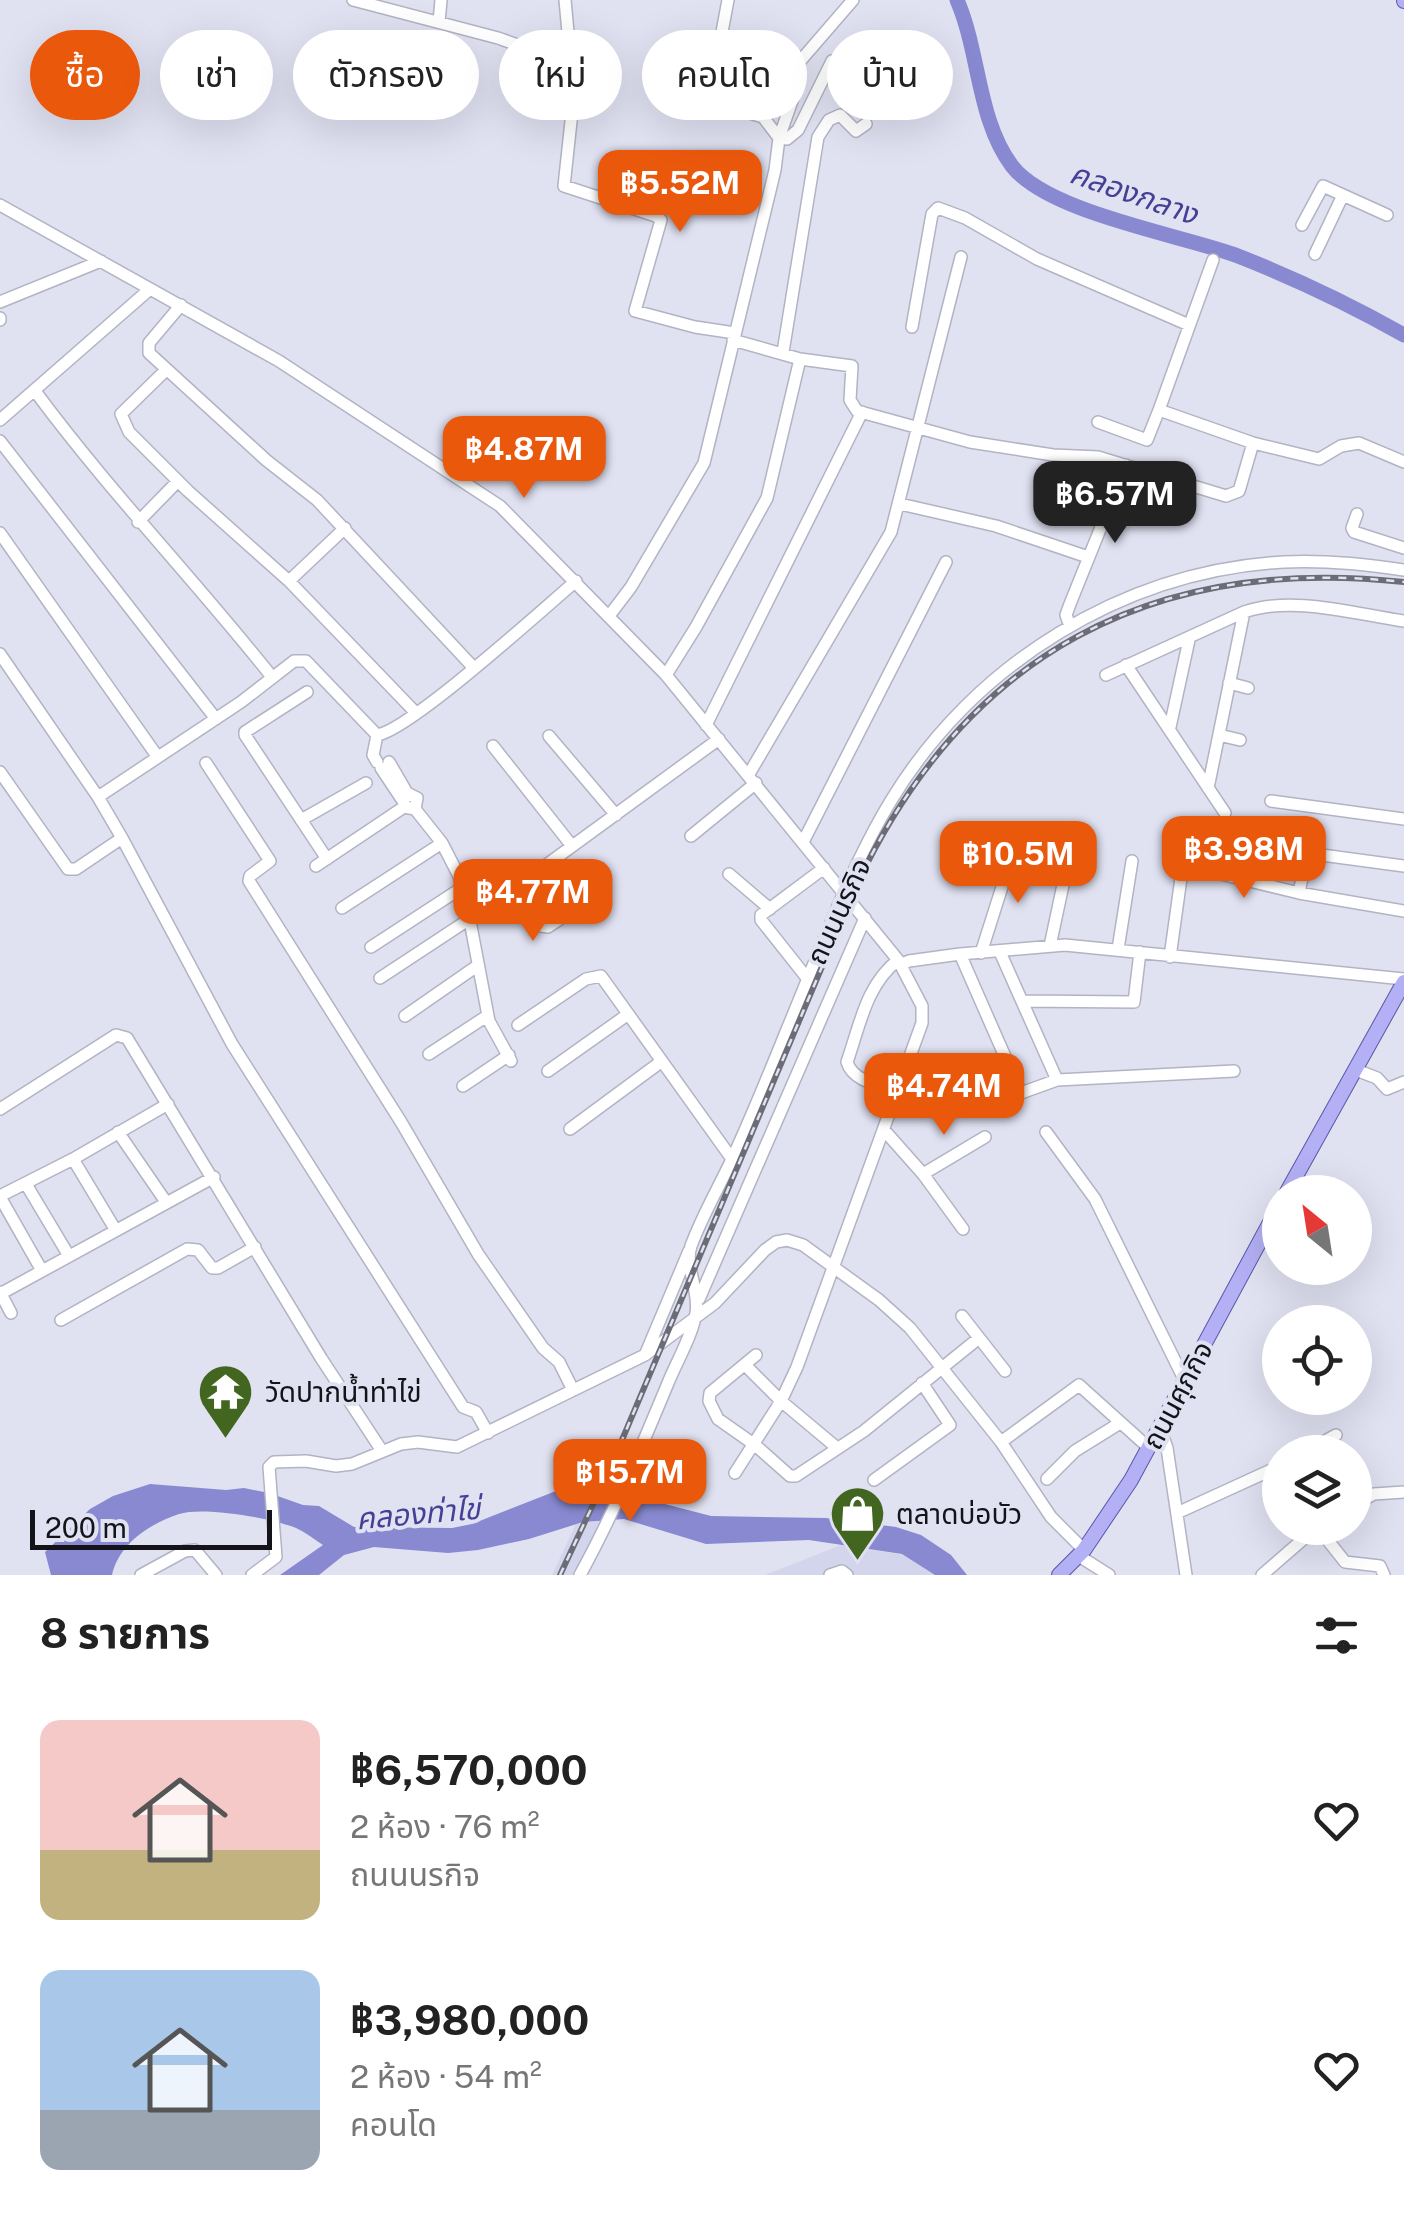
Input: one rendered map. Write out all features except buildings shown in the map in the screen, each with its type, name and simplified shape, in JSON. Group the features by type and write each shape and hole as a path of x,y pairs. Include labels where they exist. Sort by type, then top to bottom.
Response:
{"main road":[{"path":"1297,1175 1400,999 1404,981"},
{"name":"ถนนศุภกิจ","path":"1059,1575 1082,1553 1149,1448 1262,1237"}],"street":[{"path":"354,0 499,41"},
{"path":"439,22 441,0"},
{"path":"566,0 568,30"},
{"path":"728,0 710,96 716,103 764,117 779,138"},
{"path":"609,616 699,477 758,248 779,138 793,98 789,74 853,0"},
{"path":"779,138 787,138 798,130 827,71"},
{"path":"783,352 818,137 829,120 840,114 856,131 866,124"},
{"path":"571,120 564,186 656,216 662,223 634,311 734,336 800,359 852,366 850,400 854,408 970,442 1054,455 1086,454 1233,495 1239,491 1253,444"},
{"path":"1302,225 1323,186 1387,215"},
{"path":"1315,254 1344,195"},
{"path":"0,205 279,361 500,506 666,675 899,963 924,1014 797,1368 781,1401 735,1473"},
{"path":"912,327 932,214 938,208 965,218 1037,259 1189,325"},
{"path":"691,836 753,778 891,532 961,257"},
{"path":"1098,422 1153,443 1159,410 1213,260"},
{"path":"0,302 101,261"},
{"path":"0,420 150,289"},
{"path":"182,305 147,348 166,370 345,528 473,667"},
{"path":"666,675 767,498 800,359"},
{"path":"166,370 122,414 129,432 290,581 416,713"},
{"path":"35,391 138,522 215,606 272,677"},
{"path":"1159,410 1253,444 1319,460 1341,446 1359,442 1404,462"},
{"path":"706,725 862,412"},
{"path":"0,441 216,719"},
{"path":"1070,626 1066,615 1126,465"},
{"path":"138,522 178,481"},
{"path":"900,504 996,526 1088,557"},
{"path":"1358,514 1354,532 1404,548"},
{"path":"290,581 345,528"},
{"path":"0,534 157,756"},
{"path":"803,842 946,562"},
{"name":"ถนนนรกิจ","path":"645,1355 807,978 887,807 947,725 976,694 1022,656 1070,626 1175,581 1282,562 1404,570"},
{"path":"375,739 416,713 576,582"},
{"path":"1106,675 1244,612 1266,606 1288,605 1404,621"},
{"path":"1208,788 1244,612"},
{"path":"1170,727 1188,640"},
{"path":"0,654 98,797 232,1044 462,1407 476,1413 488,1433"},
{"path":"98,797 216,719 294,660 306,661 375,739 383,762 408,803 442,843 464,887 487,1016 510,1058 463,1086"},
{"path":"1126,664 1225,813"},
{"path":"1230,682 1248,688"},
{"path":"307,692 245,732 301,820 322,863 408,803"},
{"path":"1219,734 1240,740"},
{"path":"548,736 616,815"},
{"path":"497,900 720,739"},
{"path":"493,746 572,846"},
{"path":"206,763 270,861 249,880 402,1122 478,1254 543,1348 559,1362 572,1388"},
{"path":"0,772 68,869 76,869 122,838"},
{"path":"301,820 366,784"},
{"path":"1271,801 1404,819"},
{"path":"342,908 442,843"},
{"path":"981,953 1015,846"},
{"path":"1279,850 1404,866"},
{"path":"1050,946 1070,852"},
{"path":"1299,894 1307,854"},
{"path":"1118,949 1132,861"},
{"path":"1170,957 1185,867 1299,894 1404,911"},
{"path":"807,978 761,915 824,868"},
{"path":"730,874 770,910"},
{"path":"371,948 464,887"},
{"path":"514,888 544,927 572,911"},
{"path":"580,1575 626,1483 695,1318 697,1303 865,918"},
{"path":"380,978 468,920"},
{"path":"898,1091 859,1078 849,1070 847,1062 872,988 882,972 899,963 1050,946 1118,949 1404,981"},
{"path":"1000,952 1057,1080"},
{"path":"1022,1001 1134,1002 1140,952"},
{"path":"960,954 1021,1093 1057,1080 1234,1072"},
{"path":"406,1016 477,966"},
{"path":"518,1026 597,974 732,1159"},
{"path":"548,1072 628,1015"},
{"path":"429,1054 487,1016"},
{"path":"0,1092 4,1107 116,1035 127,1038 382,1450"},
{"path":"570,1129 662,1062"},
{"path":"1356,1070 1376,1078 1387,1089 1404,1082"},
{"path":"41,1269 0,1197 168,1104"},
{"path":"884,1130 923,1174 963,1230"},
{"path":"118,1132 166,1202"},
{"path":"1046,1132 1095,1200 1184,1379"},
{"path":"923,1174 986,1138"},
{"path":"73,1159 115,1229"},
{"path":"11,1312 0,1293 214,1177"},
{"path":"26,1184 69,1256"},
{"path":"252,1575 276,1560 270,1467 274,1462 336,1466 418,1442 457,1447 645,1355 695,1318 776,1242 787,1240 803,1244 834,1266 910,1328 1001,1442 1051,1518 1082,1553 1109,1575"},
{"path":"61,1320 187,1249 198,1250 212,1268 218,1268 255,1247"},
{"path":"689,1251 697,1303"},
{"path":"962,1316 1004,1371"},
{"path":"756,1355 710,1393 708,1401 718,1419 755,1444 790,1476 796,1476 864,1431 979,1338"},
{"path":"745,1365 836,1447"},
{"path":"874,1480 950,1425 922,1383"},
{"path":"1001,1442 1079,1385 1149,1448"},
{"path":"1047,1479 1075,1451 1120,1423"},
{"path":"1160,1426 1167,1448 1186,1575"},
{"path":"1177,1514 1262,1474"},
{"path":"1372,1495 1404,1492"},
{"path":"1262,1575 1297,1545"},
{"path":"1331,1545 1345,1562 1380,1566 1384,1575"},
{"path":"141,1575 185,1551 195,1550 216,1575"},
{"path":"830,1575 842,1571 846,1575"}],"shaded area":[{"path":"603,1520 575,1575 552,1575 576,1524"},
{"name":"ตลาดบ่อบัว","path":"841,1545 904,1555 935,1575 765,1575"}],"water":[{"path":"150,1484 244,1488 269,1493 303,1505 319,1506 354,1527 452,1528 556,1491 634,1496 711,1516 826,1518 896,1527 921,1535 951,1555 967,1575 935,1575 902,1554 809,1540 706,1544 624,1519 583,1522 478,1550 448,1553 374,1547 344,1555 319,1575 280,1575 323,1545 285,1524 204,1511 179,1514 146,1530 121,1554 112,1575 51,1575 45,1552 90,1509 113,1496"}],"waterway":[{"name":"คลองกลาง","path":"957,0 992,128 1012,166 1030,182 1085,210 1259,264 1404,335"}],"railway":[{"path":"560,1575 611,1466 857,884 901,804 953,736 1012,680 1077,637 1149,605 1228,585 1313,578 1404,582"}],"place":[{"name":"วัดปากน้ำท่าไข่","path":"226,1440"},
{"name":"ตลาดบ่อบัว","path":"857,1562"}],"water label":[{"name":"คลองท่าไข่","path":"418,1513"}]}
